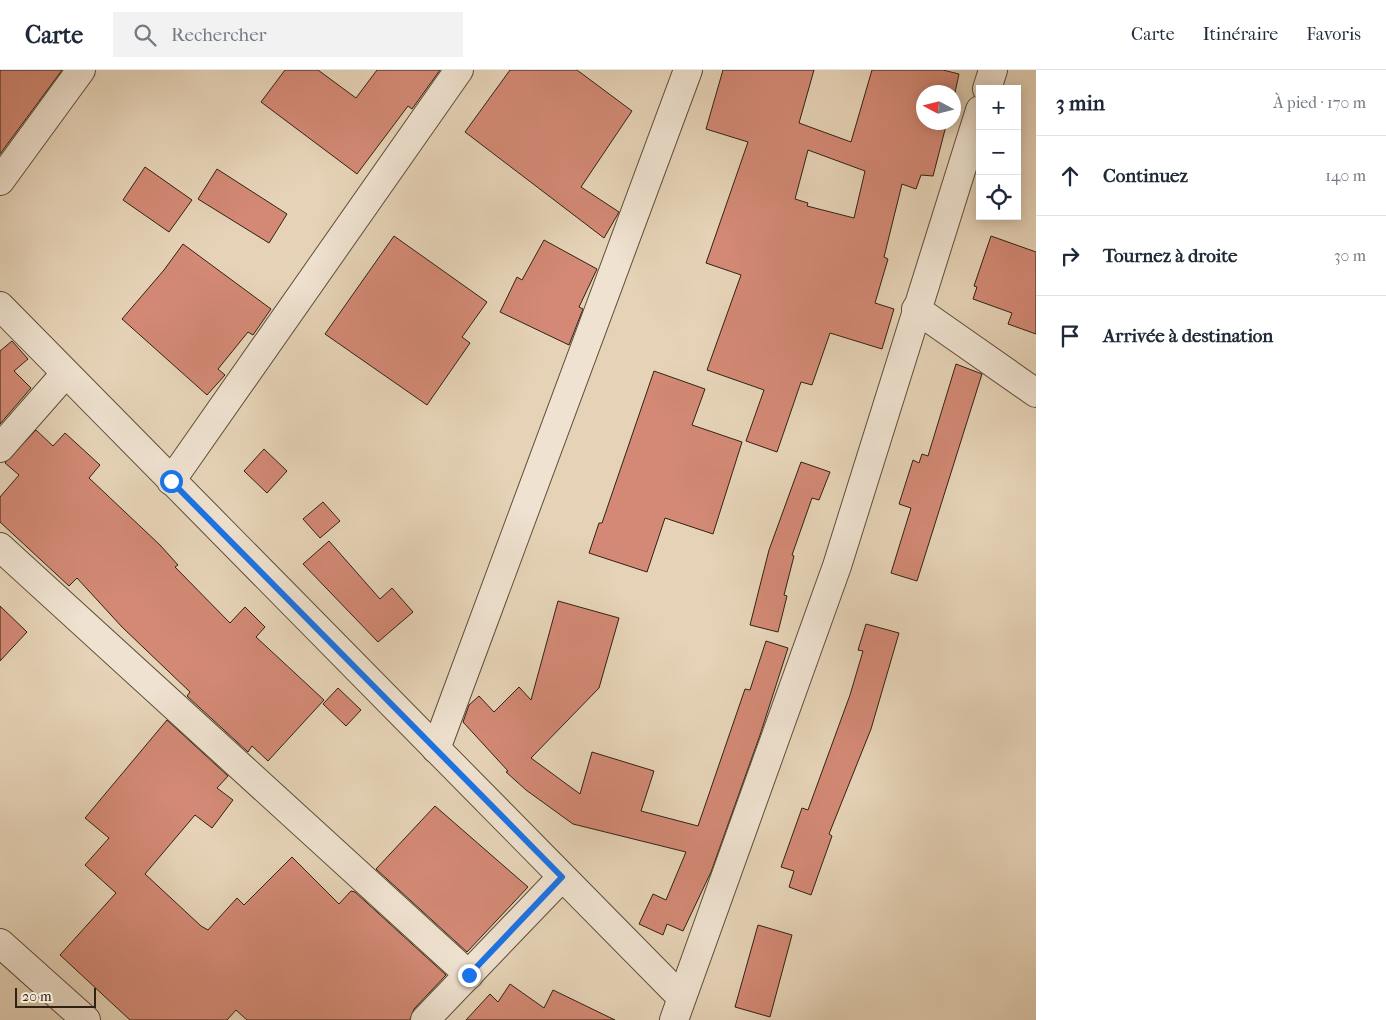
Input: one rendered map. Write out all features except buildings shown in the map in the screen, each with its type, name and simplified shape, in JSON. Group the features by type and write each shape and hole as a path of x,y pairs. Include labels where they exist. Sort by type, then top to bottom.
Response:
{"street":[{"path":"0,181 81,70"},
{"path":"171,481 459,70"},
{"path":"436,749 688,70"},
{"path":"988,85 993,70"},
{"path":"0,306 562,877 677,1008 837,566 976,122"},
{"path":"916,309 1036,393"},
{"path":"0,448 65,374"},
{"path":"0,547 469,975"},
{"path":"425,1020 562,877"},
{"path":"0,943 86,1020"}],"route":[{"path":"171,481 562,877 469,975"}]}
